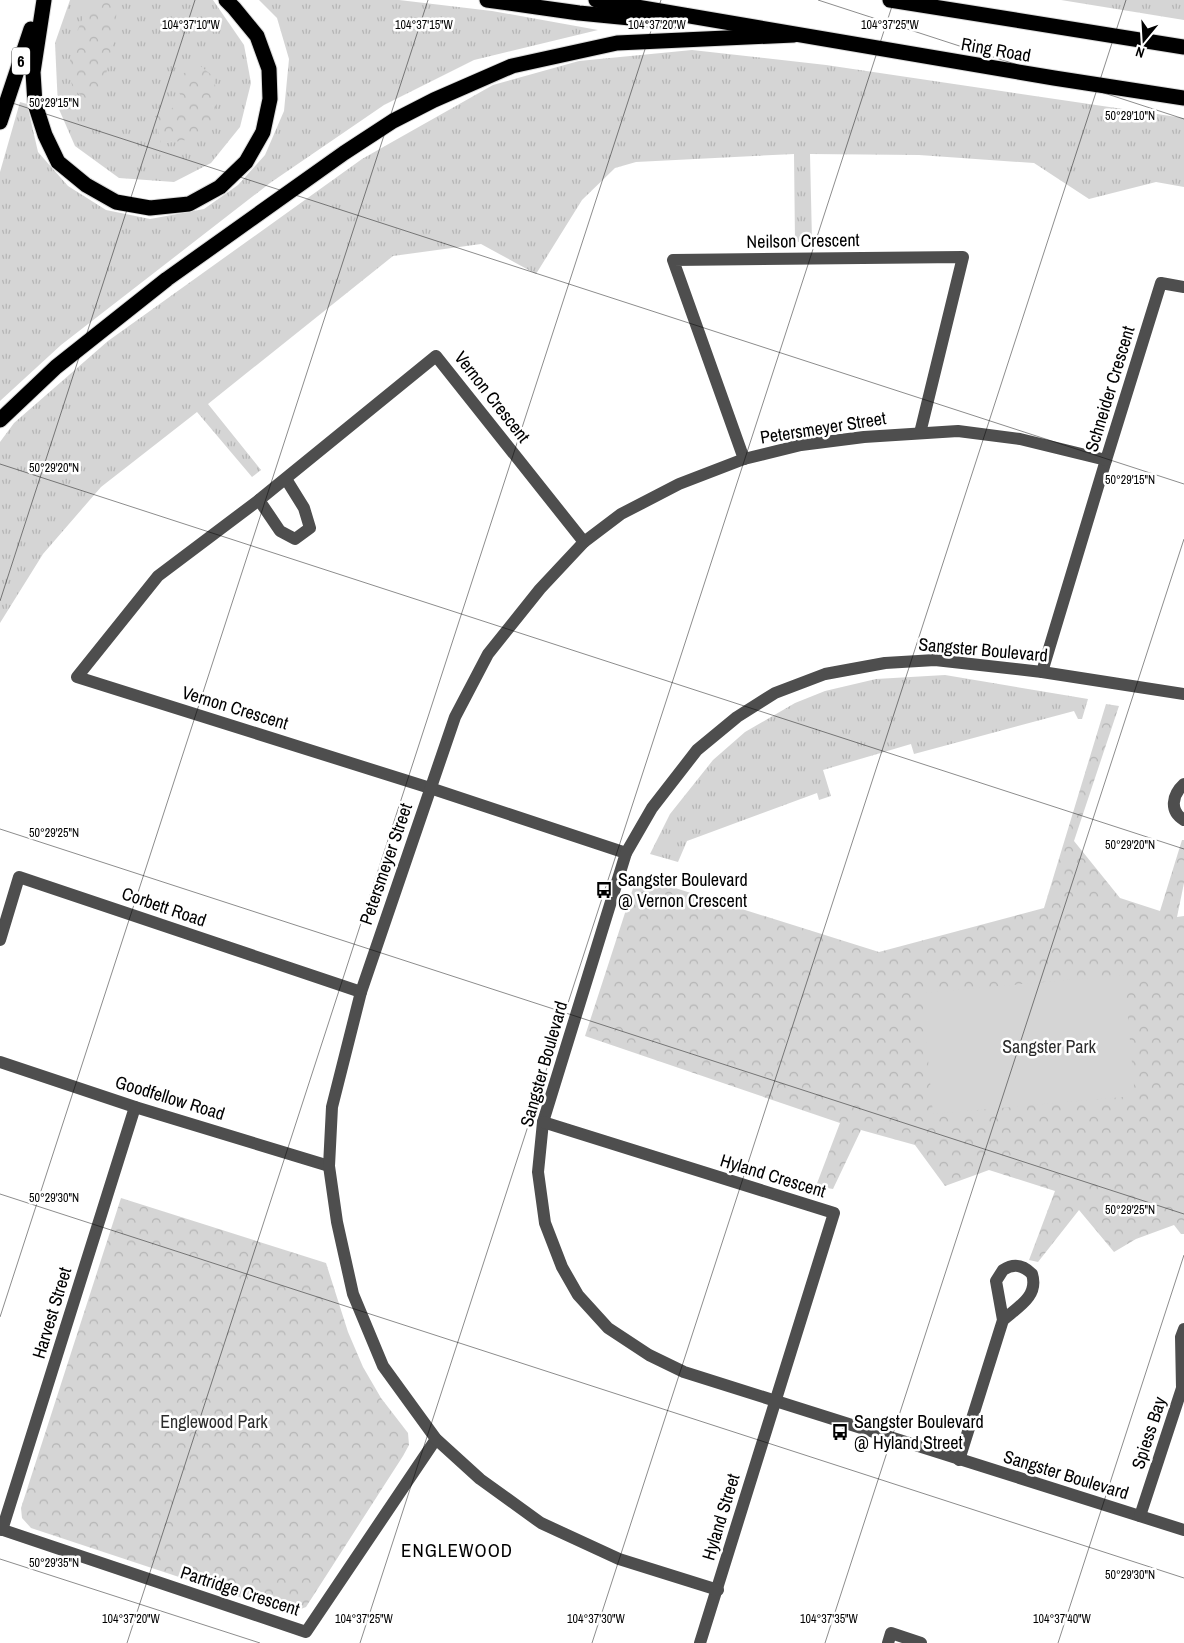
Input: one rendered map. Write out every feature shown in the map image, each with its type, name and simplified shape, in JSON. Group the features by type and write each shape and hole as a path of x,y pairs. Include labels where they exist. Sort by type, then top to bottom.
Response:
{"highway":[{"path":"43,0 33,72 35,104 45,135 58,162 86,185 116,202 150,208 188,204 220,187 246,162 263,132 270,99 269,69 257,36 226,0"},
{"name":"6","path":"0,122 43,0"},
{"path":"487,0 579,13 794,35"},
{"name":"Ring Road","path":"596,0 794,35 1184,98"},
{"name":"Ring Road","path":"890,0 1184,47"},
{"path":"0,420 56,367 167,279 344,153 393,122 434,100 512,66 572,52 617,44 794,35"}],"street":[{"name":"Neilson Crescent","path":"744,459 673,260 963,258 920,433"},
{"name":"Schneider Crescent","path":"1042,672 1161,283 1184,287"},
{"name":"Vernon Crescent","path":"584,542 436,356 286,479 158,576 77,677 430,788 626,853"},
{"name":"Petersmeyer Street","path":"718,1590 619,1559 541,1523 480,1479 436,1439 383,1366 353,1294 337,1222 330,1166 332,1107 361,992 430,788 455,717 488,654 540,589 584,542 621,514 679,484 744,459 802,445 864,437 920,433 958,431 1020,439 1106,460"},
{"path":"259,500 280,531 295,539 310,528 304,508 286,479"},
{"name":"Sangster Boulevard","path":"1184,694 1042,672 935,660 885,663 825,674 775,694 737,716 697,750 652,808 626,853 543,1122 538,1172 545,1223 562,1267 578,1295 608,1328 649,1354 684,1372 1184,1530"},
{"path":"1184,784 1176,793 1174,800 1176,813 1184,820"},
{"name":"Corbett Road","path":"0,940 19,876 361,992"},
{"name":"Goodfellow Road","path":"0,1062 135,1107 330,1166"},
{"name":"Harvest Street","path":"1,1530 135,1107"},
{"name":"Hyland Crescent","path":"543,1122 834,1213 774,1400"},
{"path":"959,1460 1004,1320"},
{"name":"Spiess Bay","path":"1140,1516 1183,1387 1181,1337 1184,1329"},
{"name":"Hyland Street","path":"700,1643 718,1590 774,1400"},
{"name":"Partridge Crescent","path":"1,1530 306,1632 436,1439"},
{"path":"888,1643 891,1634 921,1643"}],"green space":[{"path":"70,0 213,0 244,45 251,83 240,127 211,163 174,182 119,178 75,146 58,107 55,43"},
{"path":"95,0 106,0 117,7 115,30 103,90 91,102 75,90 71,81 70,70 73,44 78,30 89,7"},
{"path":"259,0 399,0 492,11 598,30 474,60 384,105 270,183 61,345 0,401 0,172 20,102 27,104 38,152 68,186 106,210 150,219 204,209 238,185 265,155 284,111 289,59 277,18"},
{"path":"1061,0 1184,0 1184,20"},
{"path":"692,50 826,65 1184,118 1184,187 1156,182 1089,199 1034,163 919,155 810,154 812,241 795,242 794,154 636,162 615,168 582,200 536,274 481,244 393,256 208,404 261,470 252,477 197,412 101,487 43,554 0,623 0,442 14,423 108,341 362,159 493,85 579,61"},
{"path":"199,65 213,76 218,98 214,118 192,139 161,144 155,116 185,102 174,85 179,76"},
{"path":"945,675 1088,699 1082,719 1078,719 1074,711 914,754 911,744 823,770 831,796 819,800 817,793 687,841 678,862 650,854 670,814 713,760 745,732 795,703 825,691 876,679"},
{"name":"Sangster Park","path":"1106,704 1119,706 1074,841 1120,898 1160,911 1182,840 1184,840 1184,883 1177,917 1184,916 1184,1234 1181,1234 1174,1225 1136,1239 1114,1252 1079,1210 1038,1262 1029,1260 1055,1191 989,1170 945,1186 915,1145 861,1130 833,1189 816,1186 840,1123 585,1036 637,876 879,952 1044,908"},
{"path":"1124,975 1135,1096 933,1114 922,993"},
{"name":"Englewood Park","path":"121,1198 326,1263 348,1332 363,1367 381,1398 408,1433 409,1445 403,1456 306,1607 293,1612 282,1611 31,1528 22,1518 21,1508"}],"place":[{"name":"Sangster Boulevard @ Vernon Crescent","path":"604,890"},
{"name":"Sangster Boulevard @ Hyland Street","path":"840,1432"}],"district":[{"name":"ENGLEWOOD","path":"457,1550"}]}
